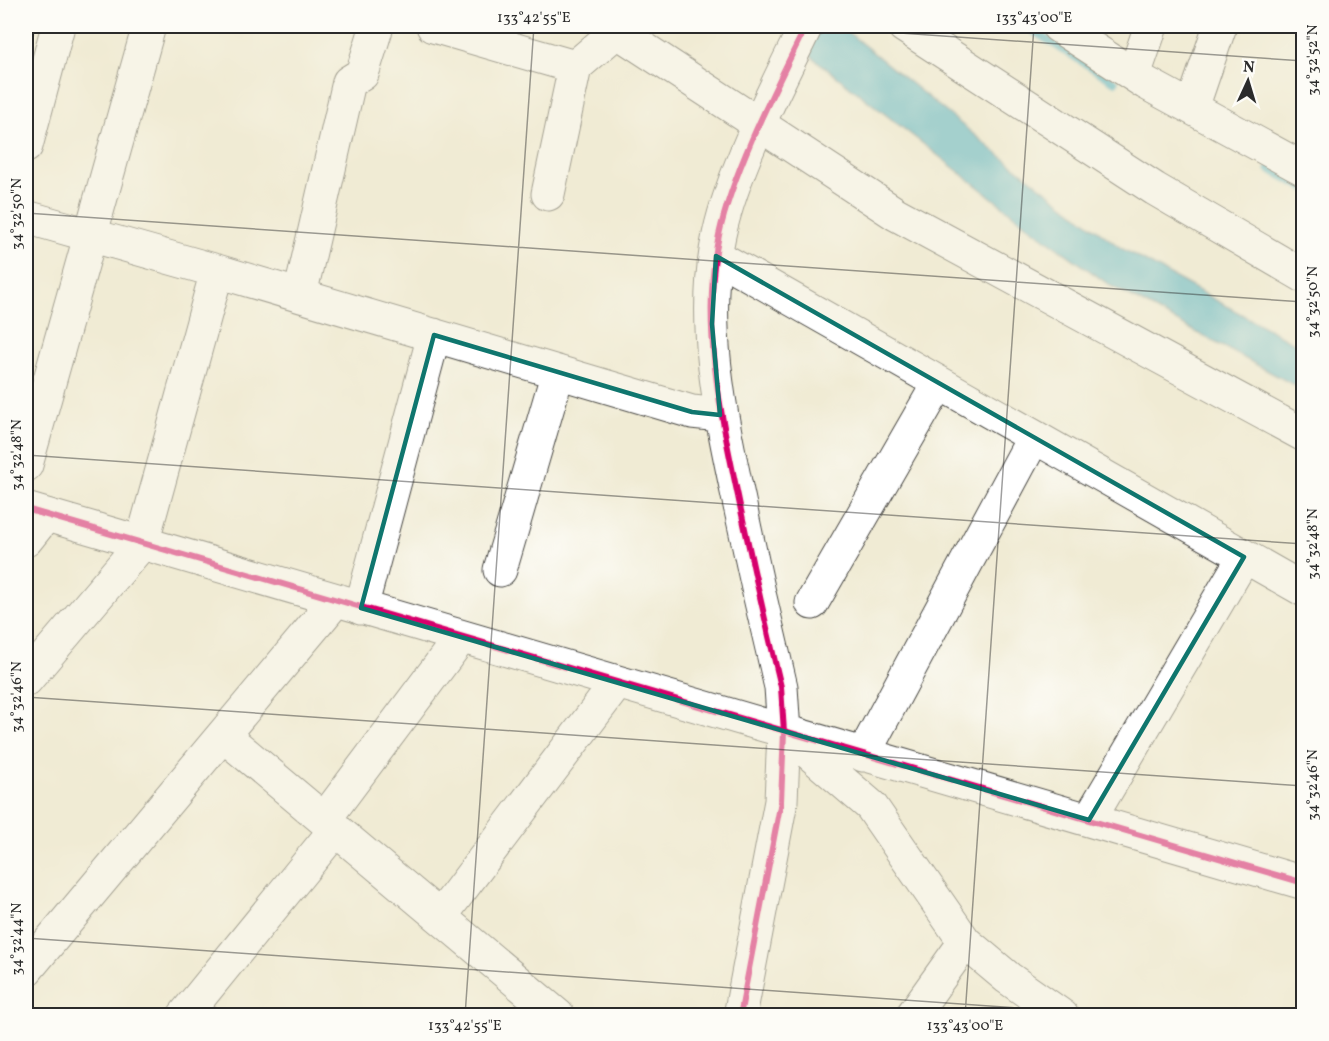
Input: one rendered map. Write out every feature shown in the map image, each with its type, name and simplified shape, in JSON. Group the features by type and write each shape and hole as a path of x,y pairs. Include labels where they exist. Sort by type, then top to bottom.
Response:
{"street":[{"path":"26,146 58,26"},
{"path":"26,465 88,235 149,26"},
{"path":"300,296 350,82 362,74 377,26"},
{"path":"433,26 575,67"},
{"path":"904,26 1155,189 1304,276"},
{"path":"1058,26 1134,75 1192,108 1302,162"},
{"path":"1134,75 1151,26"},
{"path":"1192,108 1220,26"},
{"path":"548,194 575,67 613,28 896,214 1304,435"},
{"path":"740,1016 781,801 784,732 781,687 720,415 712,324 716,256 719,235 739,173 800,36"},
{"path":"26,217 218,271 692,412 720,415"},
{"path":"716,256 1304,590"},
{"path":"26,680 141,543 218,271"},
{"path":"26,970 223,735 348,604 434,335"},
{"path":"500,570 558,372"},
{"path":"812,603 939,383"},
{"path":"863,755 1034,437"},
{"path":"26,540 36,512 1304,883"},
{"path":"1089,820 1244,557"},
{"path":"184,1016 330,824 461,637"},
{"path":"440,917 617,683"},
{"path":"784,732 871,806 965,942 1008,978 1062,1016"},
{"path":"223,735 558,1016"},
{"path":"912,1016 965,942"}],"highlighted area":[{"path":"716,256 1244,557 1089,820 361,608 434,335 692,412 720,415 712,324"}],"water":[{"path":"793,26 835,26 844,29 993,150 1121,248 1303,348 1303,390 1111,286 1032,229 812,57"}],"waterway":[{"path":"1025,26 1115,82"},
{"path":"1269,169 1304,188"}],"cycle path":[{"path":"740,1016 781,801 784,732 781,687 744,524 715,369 712,335 714,268 719,235 734,184 756,129 806,26"},
{"path":"26,509 1304,883"}]}
